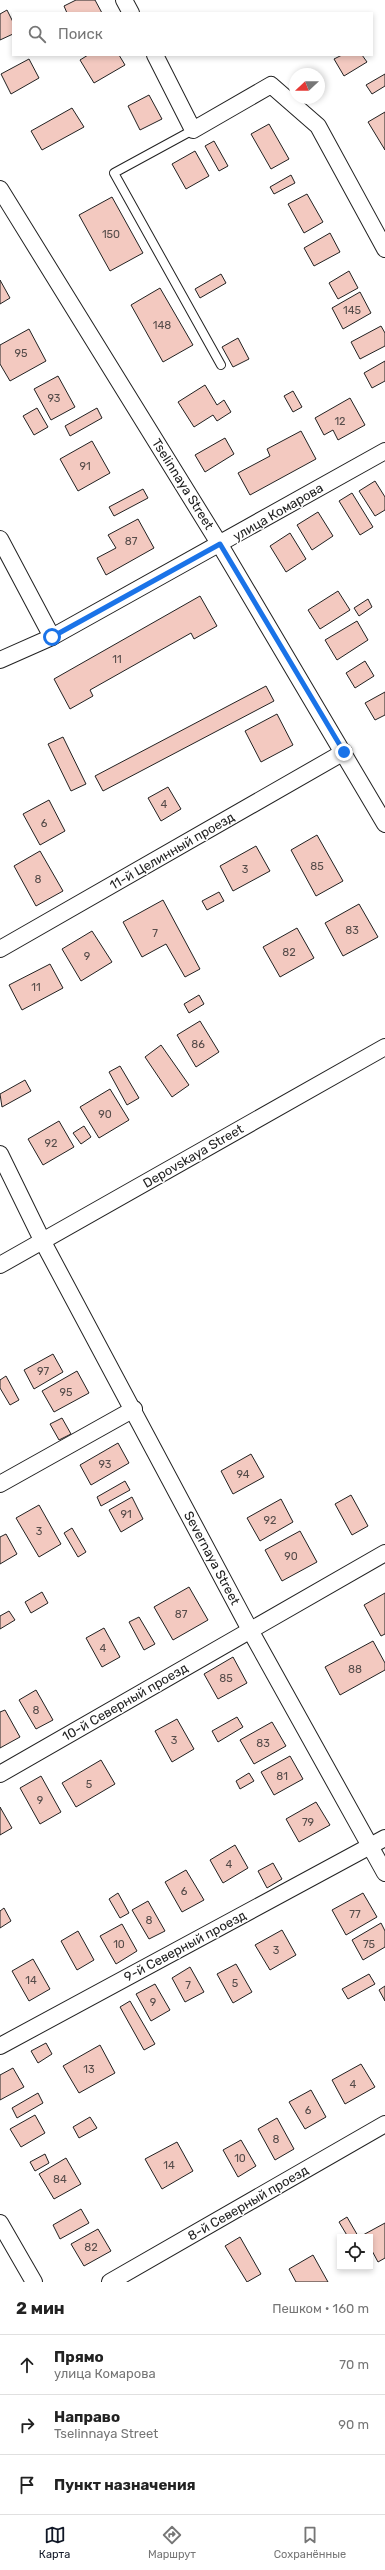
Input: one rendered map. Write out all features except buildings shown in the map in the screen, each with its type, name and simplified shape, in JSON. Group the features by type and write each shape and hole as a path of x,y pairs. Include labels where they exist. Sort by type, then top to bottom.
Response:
{"street":[{"path":"124,0 130,12"},
{"path":"156,56 193,130 271,85 318,126 385,248"},
{"name":"Tselinnaya Street","path":"0,189 220,544 344,752 385,824"},
{"name":"улица Комарова","path":"0,660 52,637 385,450"},
{"path":"0,539 52,637"},
{"name":"11-й Целинный проезд","path":"0,949 344,752"},
{"name":"Depovskaya Street","path":"0,1265 385,1047"},
{"name":"Severnaya Street","path":"0,1154 43,1242 134,1409 250,1630 369,1847 385,1873"},
{"path":"0,1484 134,1409"},
{"name":"10-й Северный проезд","path":"0,1774 385,1553"},
{"name":"9-й Северный проезд","path":"0,2046 385,1838"},
{"name":"8-й Северный проезд","path":"110,2282 385,2124"},
{"path":"0,2223 34,2282"}],"lane":[{"path":"193,130 114,173 221,365"}],"route":[{"path":"52,637 220,544 344,752"}]}
